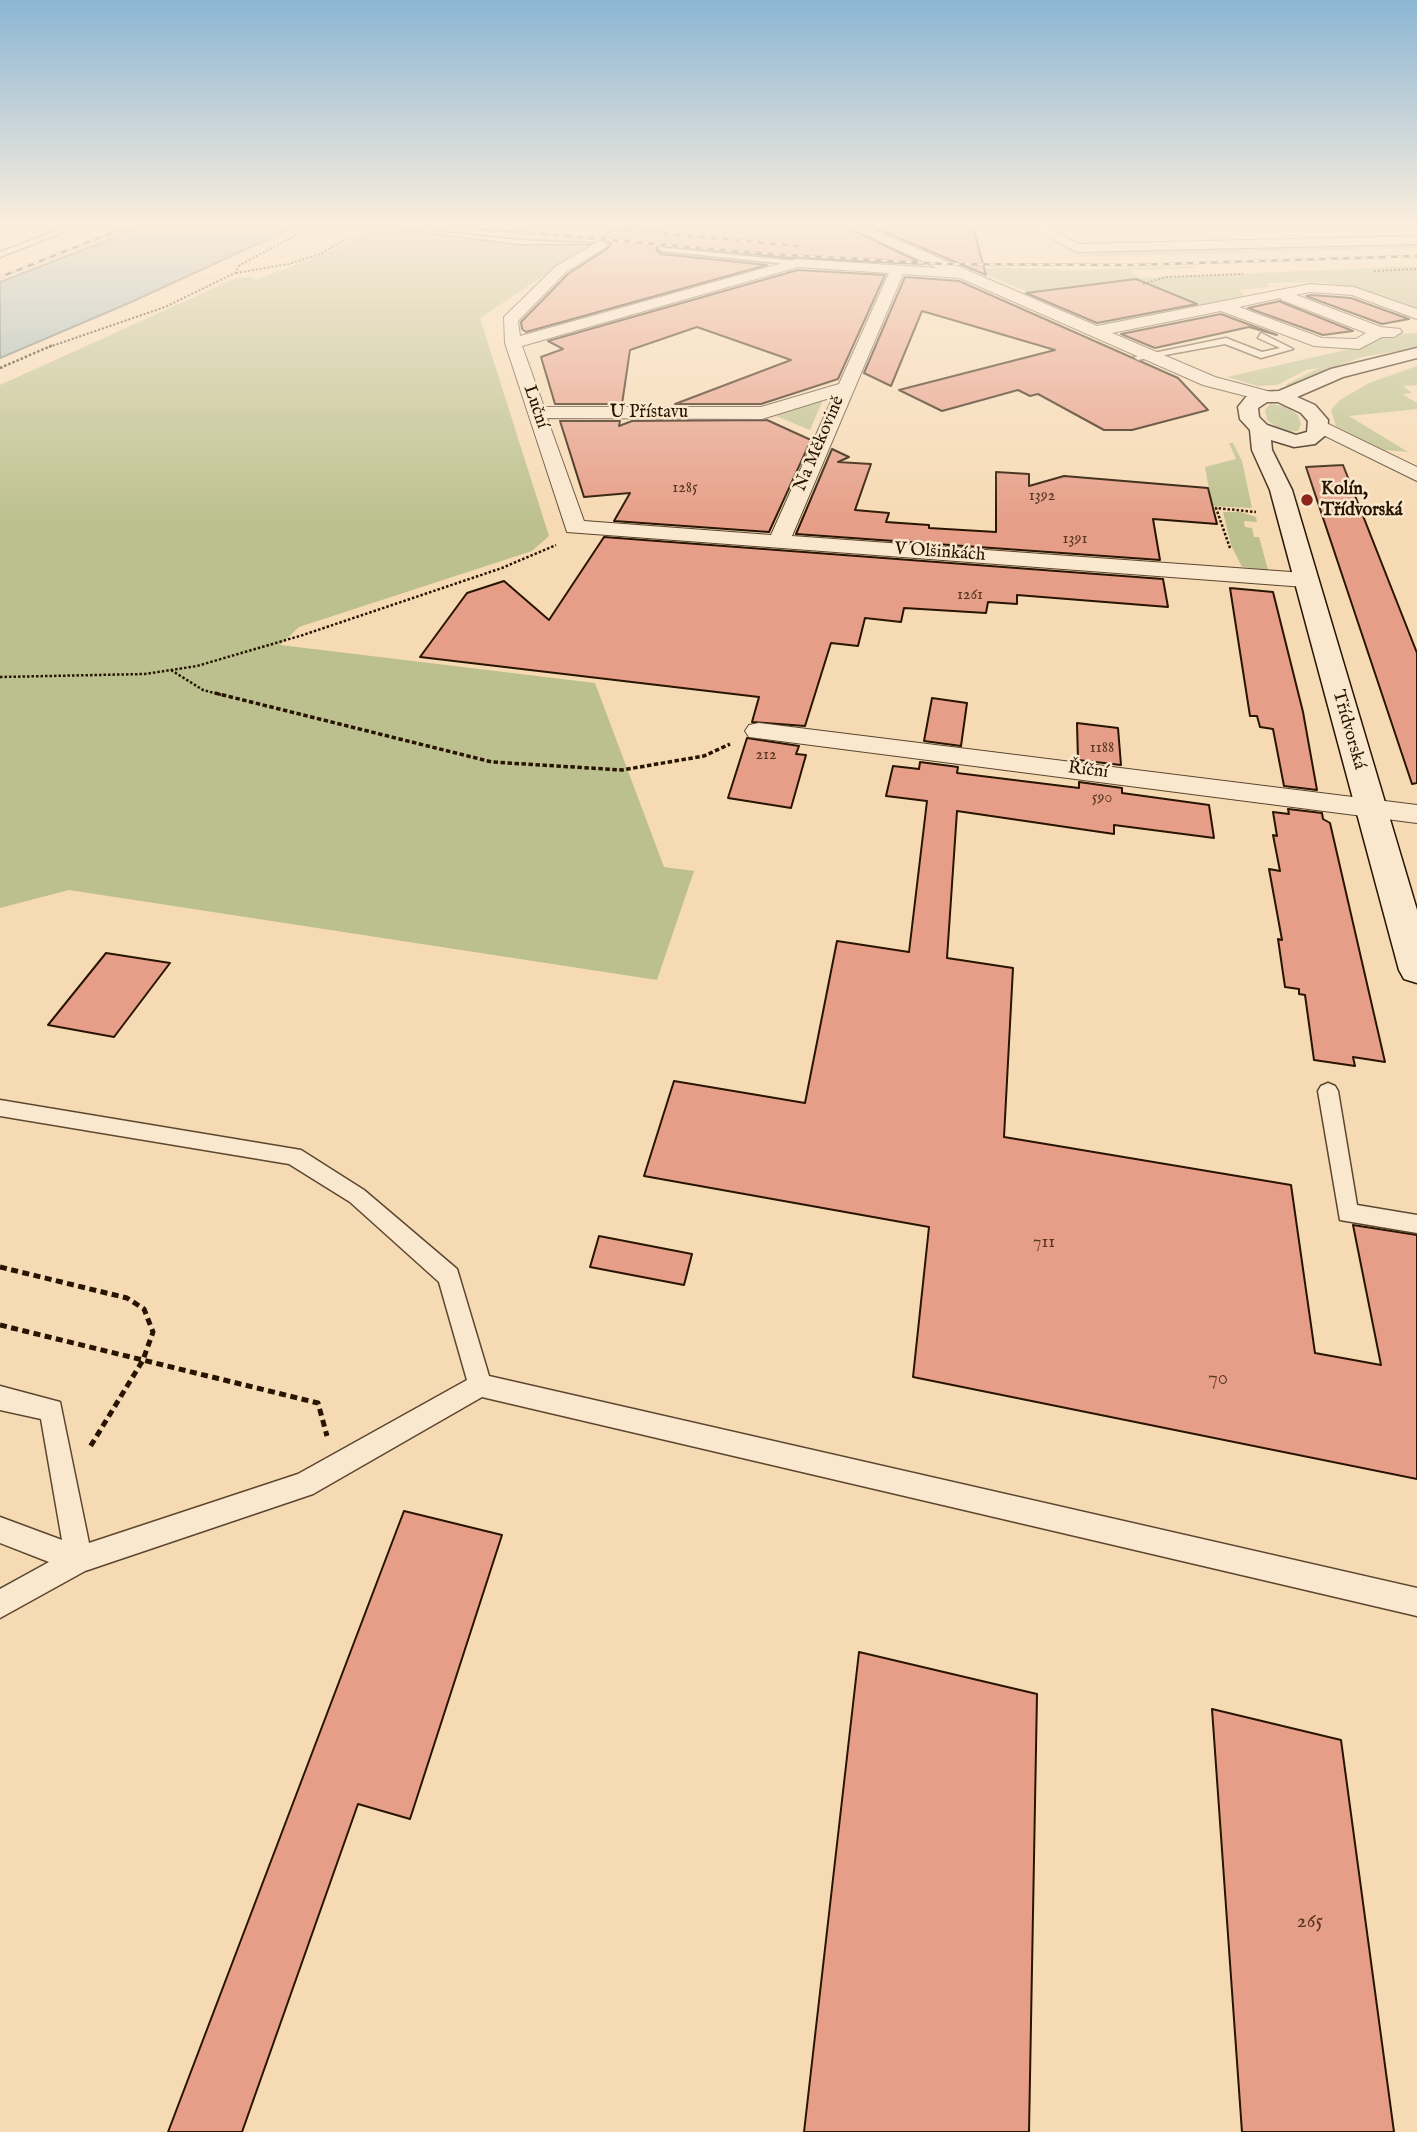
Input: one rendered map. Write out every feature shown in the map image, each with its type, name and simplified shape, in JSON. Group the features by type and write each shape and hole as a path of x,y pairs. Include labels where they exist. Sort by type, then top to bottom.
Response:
{"main road":[{"name":"Třídvorská","path":"1417,353 1348,371 1273,397 1253,401 1248,407 1250,419 1259,429 1262,450 1281,490 1417,970"},
{"name":"Třídvorská","path":"1281,490 1319,397 1348,371"},
{"path":"1273,397 1304,434"},
{"path":"1259,429 1304,434"}],"street":[{"name":"Luční","path":"510,323 513,343 575,527"},
{"path":"513,343 582,323"},
{"name":"Na Měkovině","path":"779,541 816,437 843,388 873,323"},
{"path":"1079,323 1144,356 1209,381 1273,397"},
{"path":"1096,331 1134,323"},
{"path":"1268,323 1320,343 1359,344 1379,331"},
{"path":"1359,323 1379,331 1408,332"},
{"path":"1209,381 1248,407"},
{"name":"U Přístavu","path":"537,412 762,413 843,388"},
{"name":"U Přístavu","path":"762,413 786,424"},
{"path":"1304,434 1368,452 1414,472"},
{"name":"V Olšinkách","path":"575,527 1305,580"},
{"name":"Říční","path":"759,731 1417,814"}],"lane":[{"path":"1144,356 1226,341 1261,355 1289,349 1261,336"},
{"path":"1328,1091 1348,1213 1417,1224"},
{"path":"0,1108 294,1156 357,1196 449,1276 480,1385"},
{"path":"0,1604 79,1560 304,1485 480,1385 1417,1602"},
{"path":"0,1398 51,1410 79,1560"},
{"path":"0,1530 79,1560"}],"path":[{"path":"0,368 66,339 120,323"},
{"path":"1227,541 1216,508 1257,512"},
{"path":"0,677 145,674 171,670 303,635 502,568 566,540 575,527"},
{"path":"171,670 204,690 492,762 622,770 704,756 759,731"},
{"path":"0,1267 127,1298 144,1308 152,1332 144,1360 65,1487"},
{"path":"0,1325 318,1403 335,1468"}],"green space":[{"path":"136,323 482,323 549,536 532,551 299,627 280,645 595,683 664,867 694,871 657,980 69,890 0,908 0,385"},
{"path":"1417,333 1417,348 1362,357 1325,371 1295,388 1285,385 1319,368 1306,370 1277,385 1258,386 1227,377 1367,345 1390,334"},
{"path":"1417,366 1417,385 1403,386 1412,393 1402,394 1417,403 1417,409 1349,416 1408,452 1384,450 1336,426 1331,410 1340,400 1369,383"},
{"path":"823,400 810,430 776,416"},
{"path":"1270,404 1285,406 1298,415 1301,424 1298,431 1284,432 1267,420 1265,410"},
{"path":"1229,443 1233,443 1242,461 1252,508 1212,506 1205,467 1236,459"},
{"path":"1223,512 1241,512 1256,517 1257,522 1244,521 1245,527 1252,528 1254,537 1259,537 1268,570 1242,567 1231,545"}],"water":[{"path":"0,323 81,323 0,358"}],"building":[{"path":"521,323 557,323 526,332"},
{"path":"610,323 863,323 838,379 761,404 675,404 791,360 697,327 630,350 622,404 555,404 541,357 563,349 548,341"},
{"path":"885,323 917,323 891,386 864,373"},
{"path":"965,323 1055,323 1178,378 1208,410 1132,430 1104,430 1038,394 1030,396 1018,390 942,411 899,390 1055,350"},
{"path":"1174,323 1246,323 1277,335 1249,327 1155,348 1121,334"},
{"path":"1291,323 1334,323 1353,331 1323,335"},
{"path":"767,420 811,440 769,532 614,521 630,493 584,497 560,421 620,421 619,426 632,421"},
{"path":"832,449 849,457 838,462 871,464 855,510 889,513 886,522 996,532 996,472 1029,474 1029,486 1064,476 1208,488 1217,524 1153,519 1160,560 796,534"},
{"path":"1343,465 1417,653 1417,783 1412,784 1306,467"},
{"path":"604,537 1163,579 1168,607 1017,595 1017,604 988,602 986,613 904,608 901,622 865,618 858,646 831,643 805,726 752,722 759,697 420,657 467,593 504,581 549,620"},
{"path":"1230,588 1273,592 1303,712 1317,790 1284,786 1273,729 1260,727 1257,716 1250,716"},
{"path":"932,698 967,703 961,746 924,741"},
{"path":"1077,723 1118,728 1121,765 1078,760"},
{"path":"747,738 799,746 796,754 806,755 791,808 728,798"},
{"path":"920,762 958,767 957,773 1079,788 1079,782 1122,788 1122,793 1209,805 1214,838 1114,825 1114,834 957,811 947,958 1013,968 1004,1137 1291,1185 1315,1353 1381,1365 1353,1225 1417,1235 1417,1479 913,1377 929,1227 644,1176 674,1081 805,1103 837,941 909,952 927,801 886,796 893,766 919,769"},
{"path":"1288,809 1322,813 1323,819 1330,823 1385,1062 1353,1057 1355,1066 1314,1060 1305,995 1299,994 1299,989 1285,987 1278,939 1282,940 1269,869 1280,871 1273,835 1277,836 1273,812 1289,814"},
{"path":"106,953 170,963 114,1037 48,1025"},
{"path":"599,1236 692,1254 684,1285 590,1267"},
{"path":"404,1511 502,1535 410,1819 358,1804 242,2132 168,2132"},
{"path":"859,1652 1037,1694 1029,2132 804,2132"},
{"path":"1212,1709 1341,1740 1394,2132 1242,2132"}],"place":[{"name":"Kolín, Třídvorská","path":"1307,500"}]}
